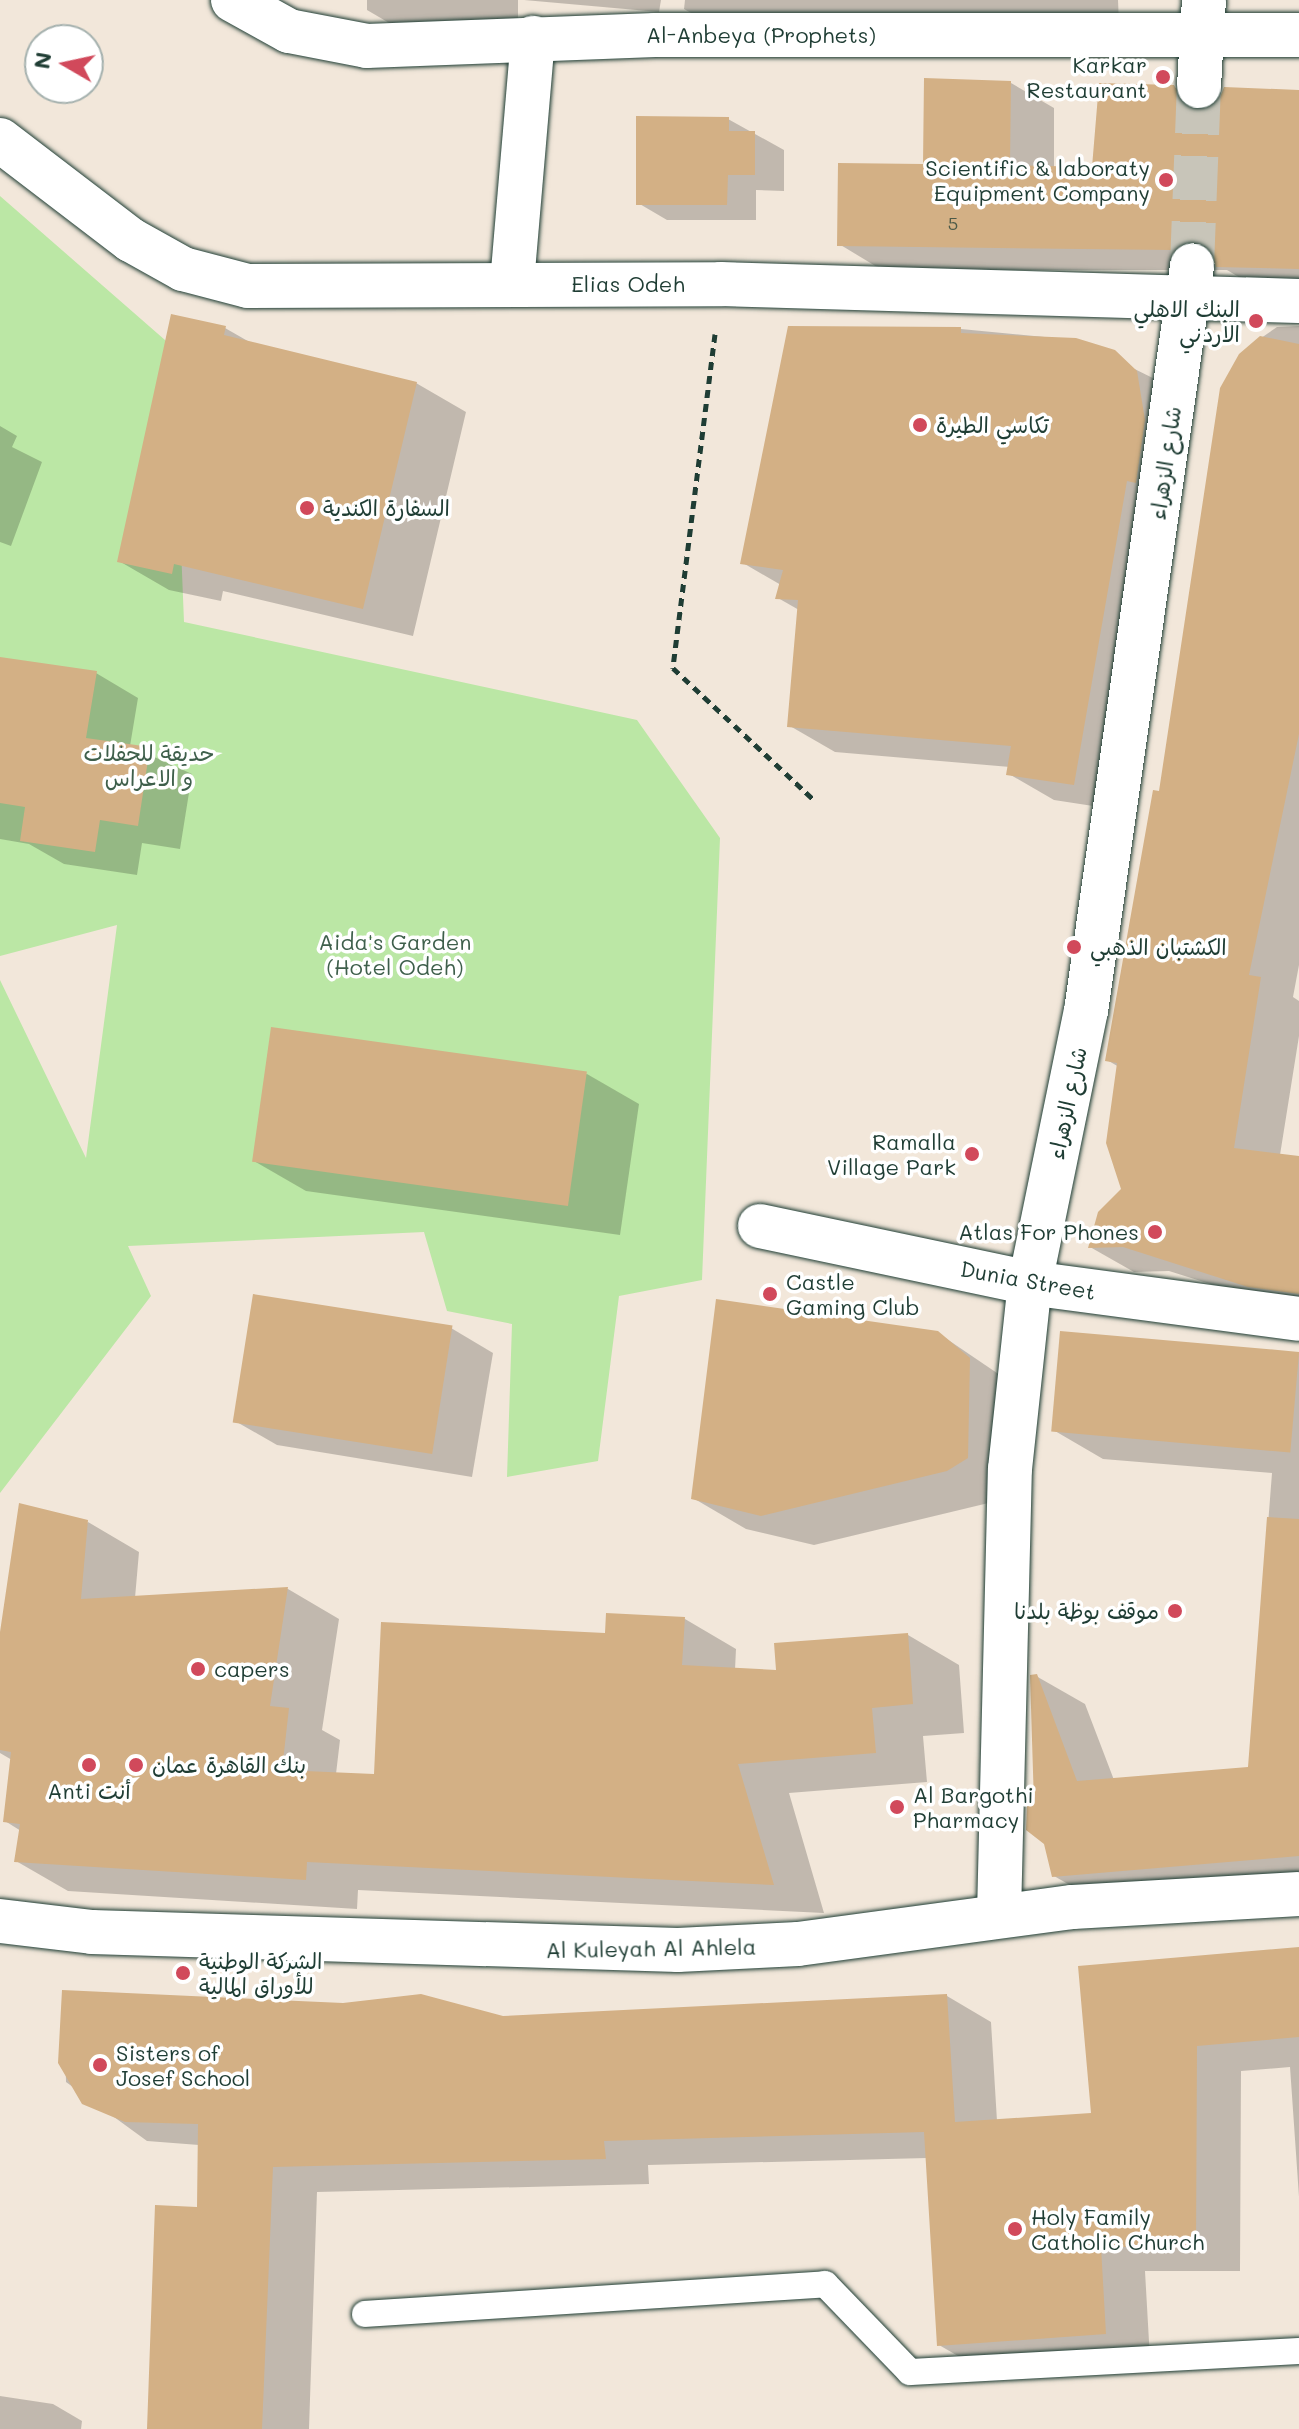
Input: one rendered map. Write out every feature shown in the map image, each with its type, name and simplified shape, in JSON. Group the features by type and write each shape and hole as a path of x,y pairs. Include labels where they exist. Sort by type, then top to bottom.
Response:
{"street":[{"name":"Al-Anbeya (Prophets)","path":"233,0 289,31 367,46 533,38 1204,18 1299,35"},
{"path":"1199,86 1204,18"},
{"path":"512,283 533,38"},
{"name":"Elias Odeh","path":"0,140 131,240 215,281 721,284 1190,280 1299,301"},
{"name":"شارع الزهراء","path":"999,1915 1010,1469 1030,1283 1086,1011 1190,280"},
{"name":"Dunia Street","path":"760,1226 1030,1283 1299,1319"},
{"name":"Al Kuleyah Al Ahlela","path":"0,1921 92,1932 588,1952 798,1944 999,1915 1299,1894"}],"lane":[{"path":"365,2314 825,2284 910,2372 1299,2351"}],"path":[{"path":"721,284 673,668 815,801"}],"green space":[{"name":"Aida's Garden (Hotel Odeh)","path":"0,196 173,347 184,622 637,720 720,838 702,1280 619,1296 598,1461 507,1477 512,1324 447,1311 424,1232 128,1246 151,1296 0,1493 0,980 86,1158 117,925 0,956"}],"building":[{"path":"924,78 1011,81 1010,165 1092,167 1099,83 1174,85 1185,106 1198,111 1219,100 1224,87 1299,90 1299,269 1216,267 1208,247 1195,241 1173,250 837,246 838,163 923,164"},
{"path":"636,116 729,117 729,131 755,131 755,175 728,175 727,205 636,205"},
{"name":"السفارة الكندية","path":"171,314 226,326 224,335 417,382 363,609 174,564 172,574 117,562"},
{"path":"788,326 961,327 961,333 1076,338 1115,350 1137,371 1145,420 1136,483 1127,481 1074,785 1006,775 1011,746 787,727 798,600 775,599 783,570 740,564"},
{"path":"1260,336 1299,344 1299,734 1249,975 1261,977 1234,1148 1299,1156 1299,1294 1248,1287 1123,1247 1088,1248 1098,1212 1121,1189 1106,1143 1117,1063 1105,1061 1153,790 1159,791 1220,388 1239,354"},
{"path":"0,657 97,671 86,738 150,747 138,826 100,820 95,852 20,841 25,807 0,803"},
{"path":"271,1027 587,1071 568,1206 252,1162"},
{"path":"253,1294 453,1326 432,1454 233,1422"},
{"path":"716,1299 938,1331 970,1358 968,1458 947,1471 761,1516 691,1499"},
{"path":"1060,1331 1299,1352 1290,1453 1051,1432"},
{"path":"19,1503 88,1520 81,1599 288,1587 270,1706 289,1708 282,1770 374,1774 381,1622 605,1633 606,1613 685,1617 682,1665 776,1670 774,1643 908,1633 913,1704 872,1708 876,1753 738,1764 774,1885 307,1862 306,1880 14,1862 20,1824 3,1822 11,1752 0,1750 0,1632"},
{"path":"1267,1517 1299,1519 1299,1856 1052,1877 1044,1844 1026,1830 1027,1806 1034,1804 1030,1675 1037,1674 1077,1781 1248,1767"},
{"path":"1299,1947 1299,2037 1197,2046 1196,2247 1101,2247 1106,2334 937,2346 924,2132 604,2141 606,2159 273,2167 262,2429 147,2429 155,2205 197,2207 198,2124 125,2122 82,2104 58,2063 62,1990 343,2003 421,1994 503,2016 947,1994 955,2122 1091,2113 1078,1966"}],"tunnel":[{"path":"1192,266 1199,86"}],"place":[{"name":"Karkar Restaurant","path":"1163,77"},
{"name":"Scientific & laboraty Equipment Company","path":"1166,180"},
{"name":"البنك الاهلي الاردني","path":"1256,321"},
{"name":"تكاسي الطيرة","path":"920,425"},
{"name":"السفارة الكندية","path":"307,508"},
{"name":"الكشتبان الذهبي","path":"1074,947"},
{"name":"Ramalla Village Park","path":"972,1154"},
{"name":"Atlas For Phones","path":"1155,1232"},
{"name":"Castle Gaming Club","path":"770,1294"},
{"name":"موقف بوظة بلدنا","path":"1175,1611"},
{"name":"capers","path":"198,1669"},
{"name":"Anti أنت","path":"89,1765"},
{"name":"بنك القاهرة عمان","path":"136,1765"},
{"name":"Al Bargothi Pharmacy","path":"897,1807"},
{"name":"الشركة الوطنية للأوراق المالية","path":"183,1973"},
{"name":"Sisters of Josef School","path":"100,2065"},
{"name":"Holy Family Catholic Church","path":"1015,2229"}],"park label":[{"name":"حديقة للحفلات و الاعراس","path":"149,764"}]}
